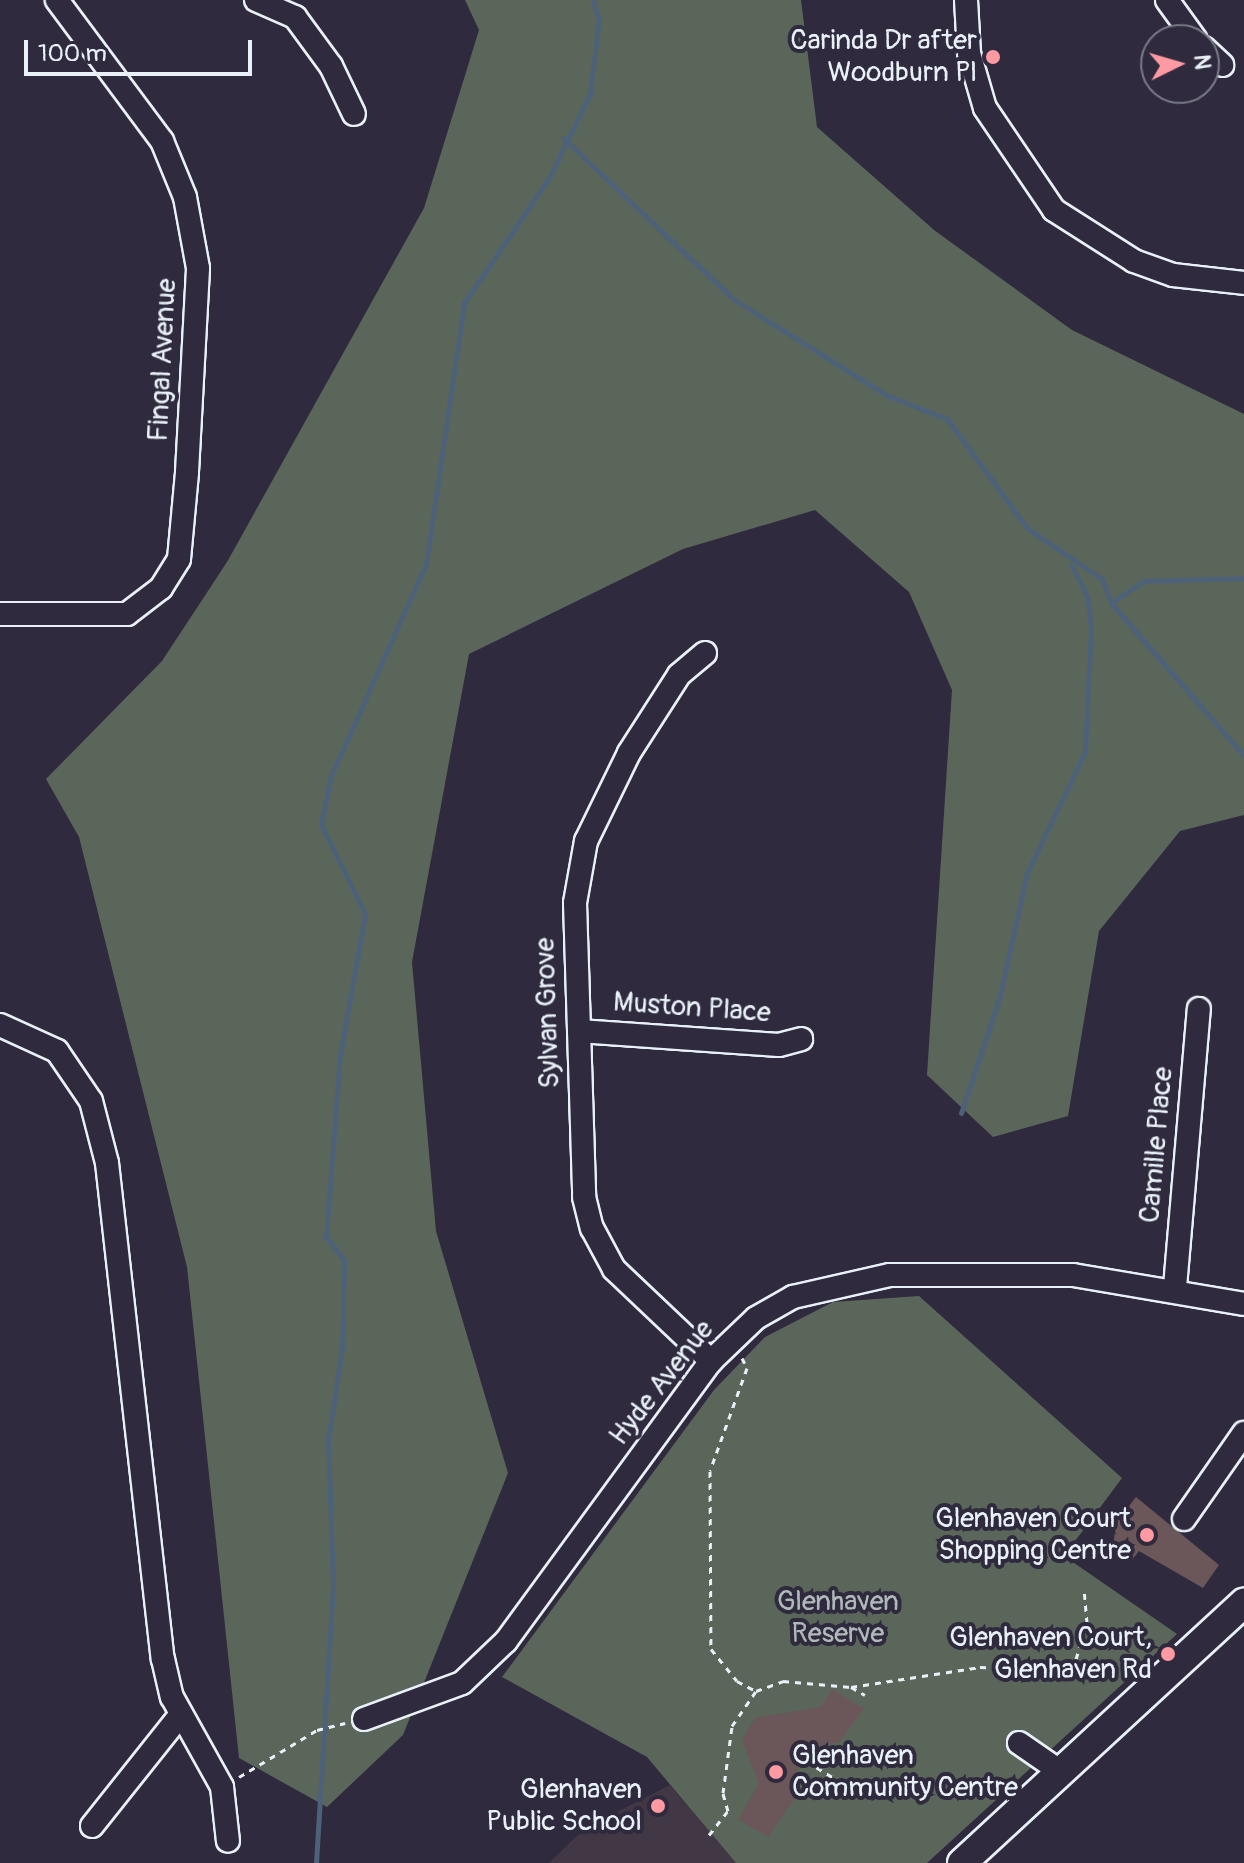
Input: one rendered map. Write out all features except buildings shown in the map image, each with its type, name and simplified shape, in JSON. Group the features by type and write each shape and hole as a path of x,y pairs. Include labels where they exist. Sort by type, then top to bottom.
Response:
{"main road":[{"path":"962,1863 1244,1603"}],"street":[{"name":"Fingal Avenue","path":"0,614 127,614 161,588 179,559 198,268 185,197 162,141 57,0"},
{"path":"256,0 295,17 331,66 354,114"},
{"path":"966,0 969,53 985,108 1054,210 1134,261 1173,275 1244,283"},
{"path":"1167,0 1184,24"},
{"name":"Sylvan Grove","path":"705,653 656,708 586,841 575,903 584,1197 592,1228 614,1269 711,1361"},
{"name":"Camille Place","path":"1175,1287 1199,1009"},
{"path":"0,1025 57,1051 91,1101 107,1163 163,1659 181,1714 222,1787 228,1841"},
{"name":"Muston Place","path":"579,1031 779,1045 801,1039"},
{"name":"Hyde Avenue","path":"364,1719 462,1683 506,1641 711,1361 793,1297 890,1275 1073,1275 1175,1287 1244,1304"},
{"path":"1184,1519 1244,1433"},
{"path":"92,1826 181,1714"},
{"path":"1019,1743 1061,1772"}],"path":[{"path":"733,1341 747,1368 710,1471 710,1631 718,1663 756,1691"},
{"path":"709,1835 728,1811 723,1793 732,1726 756,1691 783,1681 851,1687 980,1667 1059,1670 1076,1659 1087,1623 1084,1588"},
{"path":"851,1687 865,1695"},
{"path":"222,1787 317,1730 342,1724"},
{"path":"796,1755 839,1781"}],"shaded area":[{"name":"Glenhaven Public School","path":"670,1785 736,1863 549,1863 585,1828"}],"green space":[{"path":"465,0 801,0 817,127 934,230 1072,330 1244,414 1244,815 1180,831 1099,931 1068,1116 993,1137 927,1075 952,690 909,592 815,510 683,549 469,654 412,962 436,1231 508,1473 403,1735 327,1807 239,1758 187,1267 79,837 46,779 162,661 227,562 424,208 479,30"},
{"name":"Glenhaven Reserve","path":"919,1296 1122,1478 1064,1556 1177,1634 927,1863 736,1863 647,1757 502,1677 714,1390 765,1337 833,1302"}],"waterway":[{"path":"316,1863 333,1587 328,1440 342,1349 344,1260 326,1237 340,1055 365,914 321,825 331,776 426,564 464,303 549,178 590,94 599,20 593,0"},
{"path":"563,138 733,299 886,395 947,419 1027,528 1102,579 1111,603 1244,756"},
{"path":"961,1113 999,999 1027,873 1085,752 1091,629 1088,599 1072,566"},
{"path":"1111,603 1144,581 1244,578"}],"place":[{"name":"Carinda Dr after Woodburn Pl","path":"993,57"},
{"name":"Glenhaven Court Shopping Centre","path":"1147,1535"},
{"name":"Glenhaven Court, Glenhaven Rd","path":"1168,1654"},
{"name":"Glenhaven Community Centre","path":"776,1772"},
{"name":"Glenhaven Public School","path":"658,1806"}]}
